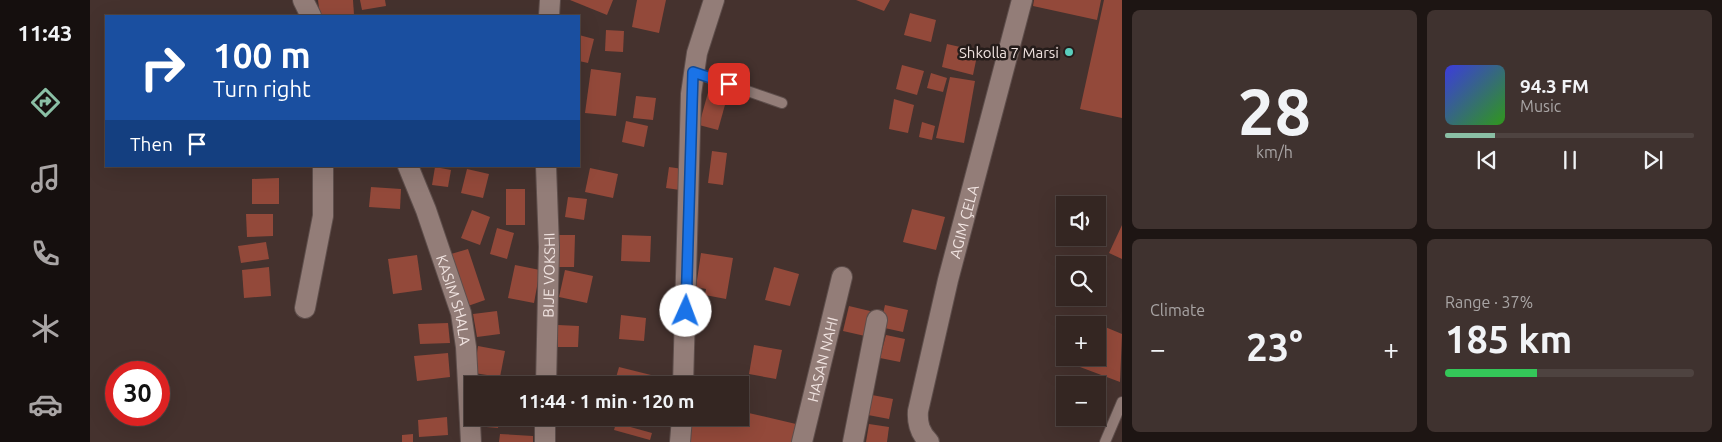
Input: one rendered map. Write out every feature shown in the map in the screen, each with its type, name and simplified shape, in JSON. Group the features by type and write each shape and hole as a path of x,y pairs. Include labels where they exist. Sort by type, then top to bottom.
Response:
{"street":[{"path":"549,15 550,0"},
{"path":"683,376 693,72 702,35 714,0"},
{"name":"AGIM ÇELA","path":"929,442 921,433 917,422 918,411 956,252 1022,0"},
{"path":"305,308 323,216 323,167"},
{"name":"KASIM SHALA","path":"408,167 426,210 461,313 466,347 471,442"},
{"name":"BIJE VOKSHI","path":"546,167 549,256 546,376"},
{"name":"HASAN NAHI","path":"802,442 842,277"},
{"path":"853,442 877,320"},
{"path":"544,442 545,426"},
{"path":"680,442 681,426"}],"lane":[{"path":"693,72 782,103"},
{"path":"1105,442 1122,402"}],"building":[{"path":"318,0 353,0 354,15 320,15"},
{"path":"360,0 385,0 386,6 362,10"},
{"path":"570,0 613,0 607,15"},
{"path":"637,0 666,0 659,33 632,27"},
{"path":"856,0 890,0 884,11"},
{"path":"1034,0 1101,0 1097,20 1033,6"},
{"path":"1104,0 1122,0 1122,118 1080,109"},
{"path":"910,13 936,20 931,42 904,35"},
{"path":"606,30 624,31 623,52 605,51"},
{"path":"580,35 594,39 588,63 580,61"},
{"path":"947,44 978,51 973,75 942,67"},
{"path":"902,65 924,71 917,95 896,89"},
{"path":"591,69 621,73 616,116 585,113"},
{"path":"931,73 947,78 943,92 927,88"},
{"path":"950,77 975,81 964,143 936,138"},
{"path":"709,89 728,94 718,130 699,125"},
{"path":"636,96 656,98 653,120 633,118"},
{"path":"894,99 914,105 908,133 889,129"},
{"path":"626,121 648,126 644,147 622,142"},
{"path":"922,122 935,126 932,140 919,137"},
{"path":"712,151 727,153 723,185 708,183"},
{"path":"435,167 451,170 448,187 432,185"},
{"path":"669,167 683,169 680,190 666,188"},
{"path":"590,168 618,174 613,198 585,192"},
{"path":"467,169 489,174 483,198 461,193"},
{"path":"279,178 279,204 252,204 252,179"},
{"path":"371,187 401,189 400,209 369,207"},
{"path":"506,189 525,189 525,225 506,225"},
{"path":"568,197 587,199 584,220 565,217"},
{"path":"912,209 945,217 936,250 903,242"},
{"path":"472,210 490,217 480,245 461,238"},
{"path":"246,214 273,214 273,236 247,237"},
{"path":"1122,225 1122,259 1109,253"},
{"path":"497,228 514,233 507,259 490,254"},
{"path":"558,235 575,235 574,267 557,267"},
{"path":"622,235 651,236 650,262 621,261"},
{"path":"266,242 269,259 241,263 238,246"},
{"path":"468,249 485,300 468,306 451,254"},
{"path":"701,253 733,258 726,299 705,295 706,289 696,287"},
{"path":"417,255 422,290 393,294 388,259"},
{"path":"515,265 540,270 534,303 508,298"},
{"path":"269,267 271,296 244,298 242,270"},
{"path":"774,267 799,274 790,306 765,300"},
{"path":"565,270 593,276 587,303 559,297"},
{"path":"885,305 908,310 903,332 880,327"},
{"path":"849,306 870,311 865,336 843,331"},
{"path":"497,311 500,334 477,337 473,314"},
{"path":"621,315 646,318 644,341 619,339"},
{"path":"448,323 450,343 420,344 418,324"},
{"path":"558,325 579,326 578,347 558,347"},
{"path":"1106,327 1122,334 1120,382 1080,367 1106,366"},
{"path":"886,335 905,339 900,362 880,358"},
{"path":"754,345 782,350 776,379 749,374"},
{"path":"478,346 505,351 500,376 474,373"},
{"path":"448,353 450,377 417,381 414,356"},
{"path":"619,367 651,375 651,376 616,376"},
{"path":"872,395 893,399 889,419 868,415"},
{"path":"749,413 796,424 792,442 687,442 688,426 749,426"},
{"path":"447,417 448,435 419,437 418,420"},
{"path":"869,424 889,427 887,442 866,442"},
{"path":"475,426 498,426 498,428"},
{"path":"615,426 627,426 652,433 650,440 614,430"},
{"path":"413,434 413,442 402,442 402,435"},
{"path":"500,434 533,436 533,442 499,442"}],"place":[{"name":"Shkolla 7 Marsi","path":"1069,52"}],"route":[{"path":"686,311 693,72 729,84"}]}
